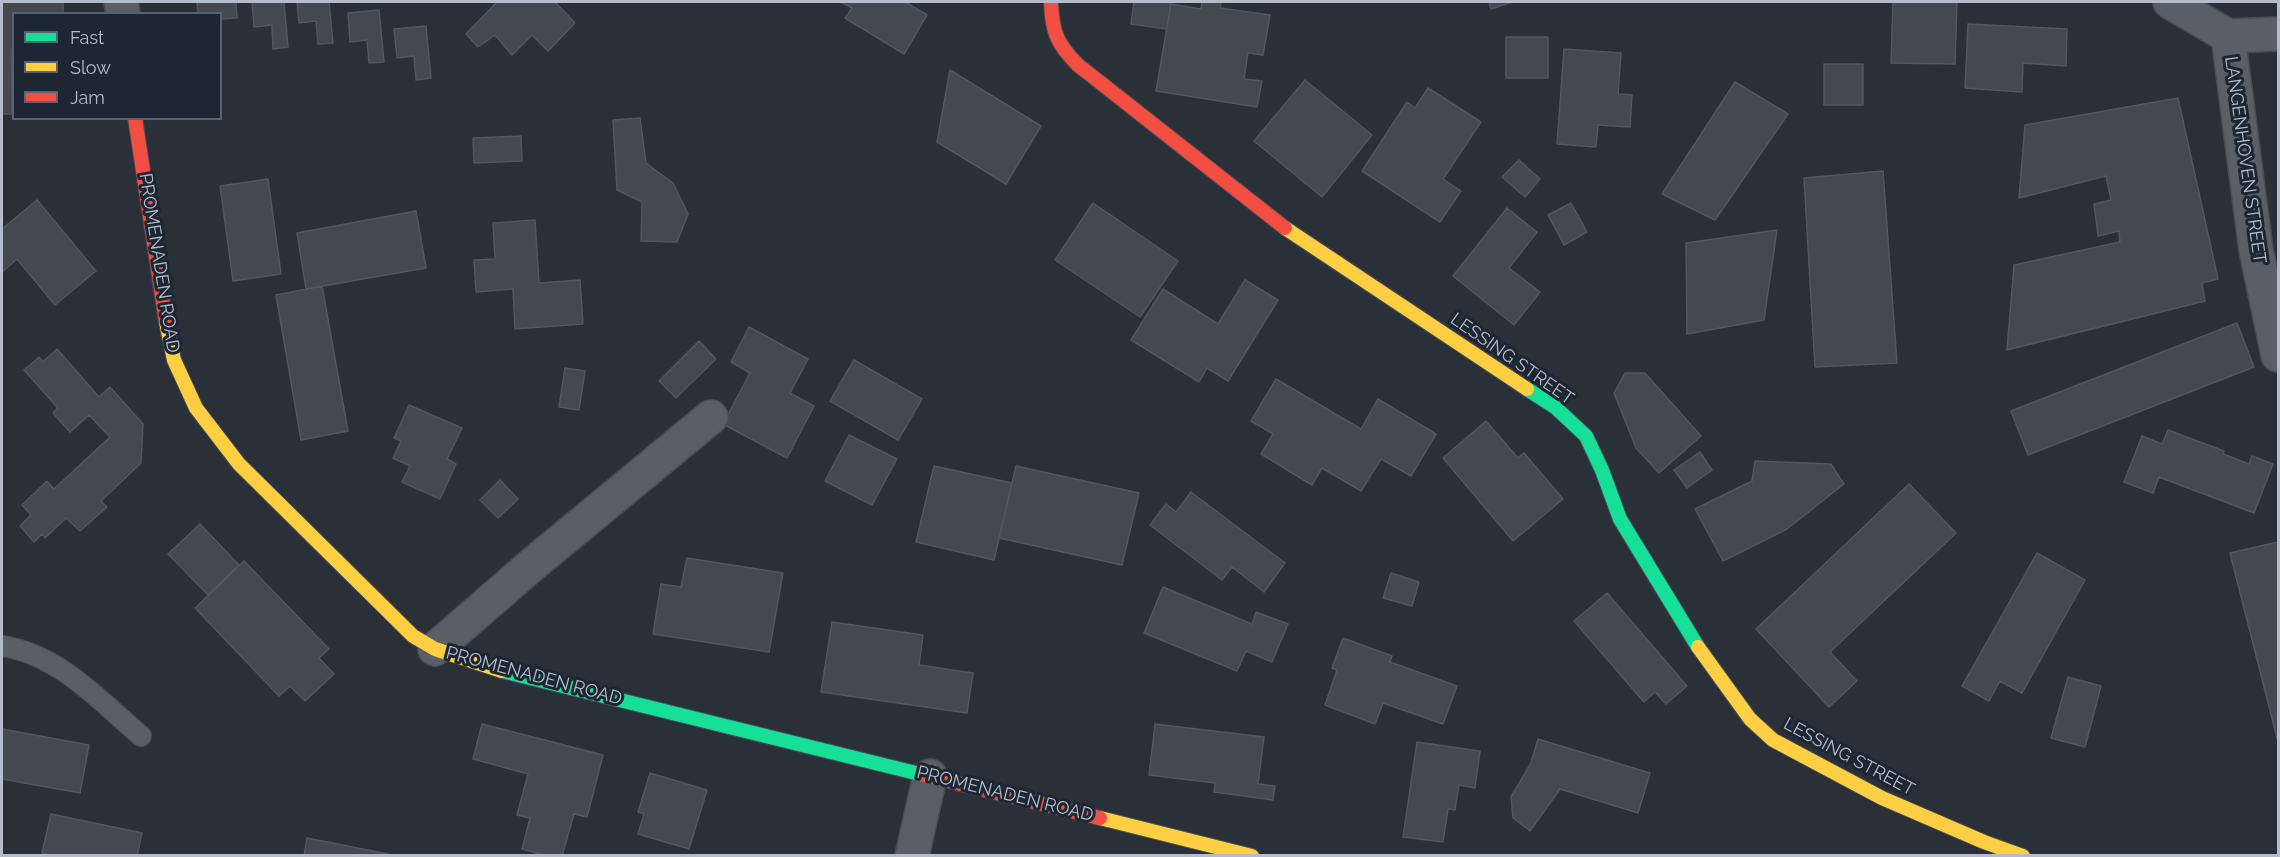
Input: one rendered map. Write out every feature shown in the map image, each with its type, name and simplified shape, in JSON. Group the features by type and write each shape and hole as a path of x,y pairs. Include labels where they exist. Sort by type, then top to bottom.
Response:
{"street":[{"name":"LESSING STREET","path":"1052,2 1052,28 1061,48 1078,64 1293,234 1555,407 1586,436 1602,470 1620,519 1699,649 1750,719 1773,740 1882,798 1984,842 2023,855"},
{"path":"2170,2 2228,36 2278,34"},
{"name":"LANGENHOVEN STREET","path":"2228,36 2256,250 2278,355"},
{"name":"PROMENADEN ROAD","path":"135,120 169,338 174,360 196,408 239,464 413,636 435,649 495,669 1252,855"},
{"path":"435,649 533,564 711,417"},
{"path":"912,855 930,776"}],"lane":[{"path":"2,646 21,649 58,665 141,736"}],"building":[{"path":"2,2 63,2 63,12 12,12 12,114 2,114"},
{"path":"197,2 236,2 237,18 222,19 222,12 198,12"},
{"path":"252,2 284,2 288,47 273,49 272,25 254,27"},
{"path":"297,2 329,2 333,43 318,44 316,21 299,23"},
{"path":"497,2 555,2 575,23 548,51 532,35 512,55 495,35 478,47 466,34"},
{"path":"841,2 905,2 927,15 904,54 845,18 852,8"},
{"path":"1134,2 1171,2 1167,29 1131,24"},
{"path":"1202,2 1221,2 1220,8 1270,15 1263,55 1248,53 1244,79 1262,81 1257,107 1156,91 1171,4 1201,9"},
{"path":"1489,2 1512,2 1491,9"},
{"path":"1893,2 1957,2 1955,64 1891,63"},
{"path":"379,10 384,62 369,63 367,40 350,42 348,13"},
{"path":"1968,24 2067,29 2066,66 2023,63 2022,92 1965,88"},
{"path":"426,26 431,78 416,80 414,56 397,58 394,29"},
{"path":"1506,37 1548,37 1548,78 1506,78"},
{"path":"1564,49 1621,53 1618,94 1632,95 1630,127 1598,125 1596,147 1557,144"},
{"path":"1824,64 1863,64 1863,105 1824,105"},
{"path":"950,70 1041,126 1006,184 937,142"},
{"path":"1305,80 1372,135 1322,197 1254,141"},
{"path":"1735,82 1788,114 1715,220 1662,194"},
{"path":"1428,88 1481,122 1443,179 1461,191 1440,222 1362,171 1407,102 1415,108"},
{"path":"2178,98 2218,279 2202,283 2205,301 2007,350 2014,265 2120,242 2119,231 2098,236 2094,204 2111,200 2106,176 2019,198 2025,125"},
{"path":"640,118 646,163 673,183 688,214 677,242 641,241 642,202 617,190 613,120"},
{"path":"521,136 522,161 474,163 473,138"},
{"path":"1519,160 1540,179 1525,197 1502,177"},
{"path":"1883,171 1897,363 1815,367 1804,178"},
{"path":"268,179 281,274 233,281 220,186"},
{"path":"37,200 96,271 55,305 17,259 2,272 2,229"},
{"path":"1093,203 1178,261 1140,317 1055,260"},
{"path":"1571,203 1587,232 1564,245 1548,215"},
{"path":"1507,208 1537,232 1509,268 1540,292 1514,325 1453,276"},
{"path":"416,211 426,268 306,289 297,233"},
{"path":"535,220 539,283 580,280 583,324 515,329 513,289 476,292 474,260 495,259 493,223"},
{"path":"1777,230 1764,320 1687,334 1686,243"},
{"path":"1245,280 1278,300 1228,381 1207,368 1199,382 1131,340 1163,289 1218,324"},
{"path":"322,286 348,431 301,440 276,295"},
{"path":"2237,323 2254,367 2028,455 2011,411"},
{"path":"749,327 808,359 790,393 814,406 787,458 723,424 750,373 731,362"},
{"path":"699,341 716,359 676,398 659,381"},
{"path":"57,349 99,397 110,387 143,424 141,463 101,501 107,507 80,531 66,518 45,538 42,534 34,542 20,526 31,515 22,505 47,481 54,489 110,437 89,415 70,432 53,413 58,408 24,370 39,357 43,362"},
{"path":"854,360 922,399 898,440 830,401"},
{"path":"565,368 585,371 579,410 559,407"},
{"path":"1625,373 1645,373 1701,436 1659,473 1636,448 1614,393"},
{"path":"1276,379 1361,429 1378,399 1436,434 1411,476 1381,459 1361,491 1322,468 1312,485 1261,454 1273,434 1251,421"},
{"path":"409,405 462,428 447,459 456,464 440,499 402,482 410,466 393,458 401,441 394,438"},
{"path":"1486,421 1518,458 1524,453 1563,499 1513,541 1443,458"},
{"path":"2168,430 2224,451 2223,454 2249,464 2252,456 2273,464 2254,513 2159,477 2153,493 2124,482 2142,436 2162,444"},
{"path":"849,435 897,459 872,505 825,481"},
{"path":"1700,452 1712,470 1687,488 1674,470"},
{"path":"1755,461 1831,464 1844,484 1787,529 1723,561 1695,509 1752,481"},
{"path":"934,466 1012,483 994,560 916,542"},
{"path":"1016,466 1139,493 1122,565 999,538"},
{"path":"500,480 518,499 498,518 480,500"},
{"path":"1909,484 1956,533 1830,652 1857,681 1829,707 1756,629"},
{"path":"1191,492 1285,563 1264,592 1232,567 1222,580 1150,525 1166,504 1176,512"},
{"path":"200,524 239,565 208,595 168,554"},
{"path":"2278,542 2278,742 2230,553"},
{"path":"2037,553 2085,580 2022,693 2000,681 1989,701 1962,686"},
{"path":"687,558 783,573 769,652 653,634 661,584 681,587"},
{"path":"244,561 329,649 319,658 334,674 305,701 290,686 279,696 195,608"},
{"path":"1391,573 1419,582 1412,606 1383,598"},
{"path":"1163,587 1252,624 1256,612 1288,624 1272,662 1246,651 1237,671 1144,633"},
{"path":"1607,593 1687,686 1666,704 1655,692 1644,702 1574,621"},
{"path":"832,622 923,635 919,665 973,673 967,713 821,692"},
{"path":"1343,638 1392,656 1390,662 1457,686 1443,724 1383,703 1375,724 1325,705 1337,670 1332,668"},
{"path":"2068,677 2101,686 2085,747 2051,738"},
{"path":"482,724 603,755 587,817 574,814 562,856 548,856 522,849 530,818 517,815 528,774 473,759"},
{"path":"1155,724 1264,737 1258,784 1275,786 1273,800 1214,792 1215,783 1149,775"},
{"path":"2,729 89,745 80,793 2,779"},
{"path":"1538,739 1650,773 1638,813 1560,789 1530,831 1513,818 1511,797 1531,763"},
{"path":"1417,742 1480,751 1475,788 1459,785 1455,810 1448,809 1443,842 1403,837"},
{"path":"650,773 707,790 689,849 638,834 644,814 638,812"},
{"path":"51,814 142,833 137,856 55,856 42,853"},
{"path":"307,838 393,855 304,856"}],"traffic: fast":[{"path":"1527,389 1555,407 1586,436 1602,470 1620,519 1698,647"},
{"path":"502,671 924,775"}],"traffic: slow":[{"path":"1285,228 1527,389"},
{"path":"166,322 174,360 196,408 239,464 413,636 435,649 502,671"},
{"path":"1698,647 1750,719 1773,740 1882,798 1984,842 2023,856"},
{"path":"1100,818 1252,856"}],"traffic: jam":[{"path":"1051,2 1054,30 1060,44 1078,65 1285,228"},
{"path":"135,120 166,322"},
{"path":"924,775 1100,818"}]}
